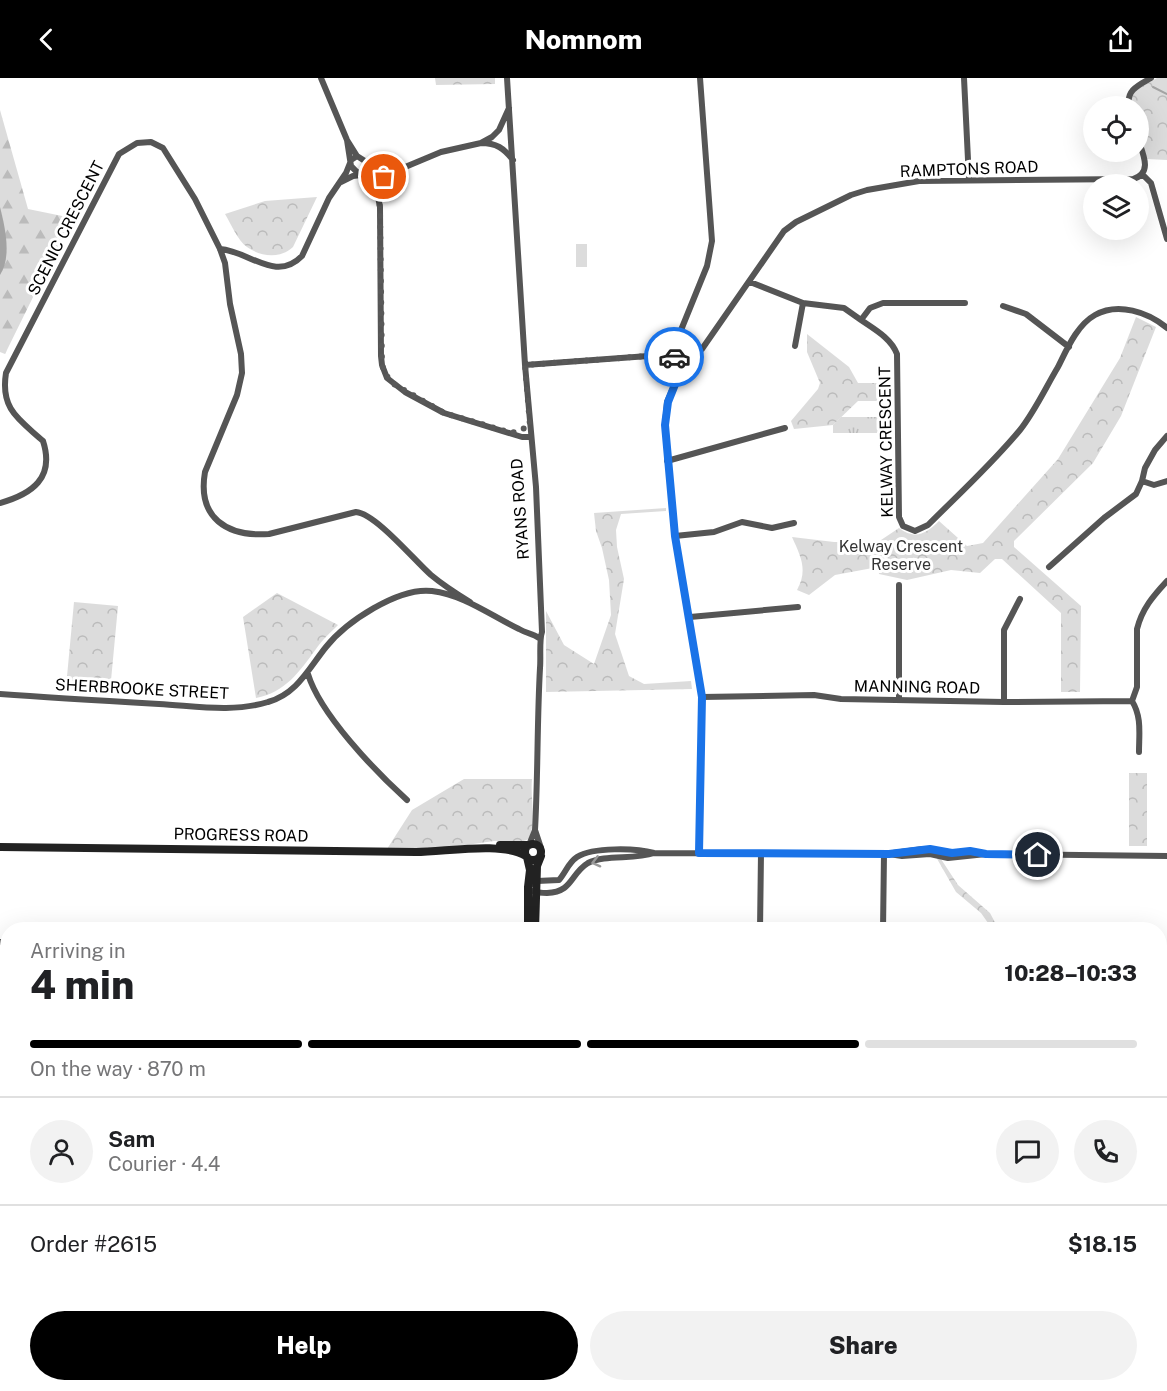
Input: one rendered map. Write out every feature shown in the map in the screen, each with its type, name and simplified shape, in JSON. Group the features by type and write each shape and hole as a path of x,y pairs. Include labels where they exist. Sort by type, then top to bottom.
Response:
{"street":[{"path":"321,78 347,140 357,156 368,163 384,167 412,163"},
{"name":"RYANS ROAD","path":"507,78 525,365 536,498 542,632 535,830 541,852 537,866 535,922"},
{"name":"RAMPTONS ROAD","path":"700,78 712,241 706,266 679,335 680,345 688,352 693,353 702,349 788,228 851,195 911,181 1083,180"},
{"path":"964,78 969,180"},
{"path":"1129,96 1130,92 1151,78"},
{"path":"347,140 353,169 369,179 379,179 441,152 492,137 499,130 510,107"},
{"name":"SCENIC CRESCENT","path":"0,502 10,500 37,486 44,476 46,456 43,441 22,426 10,409 3,384 6,373 119,154 137,143 151,142 163,148 195,198 220,249 225,263 230,304 241,354 242,373 237,395 203,484 204,497 212,516 234,532 257,535 362,512 433,577 470,602"},
{"path":"481,142 501,147 513,160"},
{"path":"220,249 234,252 267,266 283,267 299,260 329,198 357,156"},
{"path":"1142,174 1145,162"},
{"path":"384,167 386,175"},
{"path":"338,184 353,176 361,175"},
{"path":"369,179 379,199"},
{"path":"379,179 376,187 379,199 381,356 387,378 405,392 444,413 522,437 530,437"},
{"path":"1149,181 1167,239"},
{"path":"750,282 803,303 838,306 861,320 870,308 883,303 965,303"},
{"path":"795,346 803,303"},
{"path":"1003,306 1026,314 1069,347"},
{"name":"KELWAY CRESCENT","path":"861,320 885,337 897,354 899,517 903,526 912,531 928,525 1019,430 1087,321 1101,312 1126,310 1143,314 1167,328"},
{"path":"525,365 662,355 674,357 680,363 681,367 665,413 667,461 675,536 702,697 699,853"},
{"path":"512,433 530,426"},
{"path":"667,461 785,428"},
{"path":"1049,567 1104,518 1133,497 1142,481 1145,468 1167,436"},
{"path":"1142,481 1154,484 1167,481"},
{"path":"675,536 714,532 742,522 772,528 794,523"},
{"path":"1139,752 1139,718 1132,701 1137,687 1137,629 1148,602 1167,581"},
{"path":"899,585 899,700"},
{"name":"SHERBROOKE STREET","path":"0,694 212,709 271,702 291,690 308,674 328,644 363,613 411,593 425,591 470,602"},
{"path":"1004,702 1004,630 1020,599"},
{"path":"470,602 540,638"},
{"path":"690,617 798,607"},
{"path":"308,674 312,688 324,708 368,760 407,800"},
{"name":"MANNING ROAD","path":"702,697 814,695 841,699 1004,702 1132,701"},
{"name":"RYANS ROAD","path":"529,845 535,830"},
{"name":"PROGRESS ROAD","path":"482,849 505,844 529,845"},
{"path":"527,857 535,860 541,852 535,844 529,845 526,850 527,857 530,870 528,922"},
{"name":"PROGRESS ROAD","path":"0,848 429,852 482,849 514,850 527,857"},
{"path":"528,887 537,882 559,880 569,864 587,853 631,851 902,856 927,854 957,858 986,854 1167,856"},
{"path":"528,887 536,893 562,891 582,867 592,861 654,853"},
{"path":"760,922 761,853"},
{"path":"883,922 887,854"}],"green space":[{"path":"435,78 495,78 495,84 436,85"},
{"path":"1157,78 1167,78 1167,160 1149,159 1149,96 1133,96 1136,90"},
{"path":"0,110 28,209 72,218 5,354 0,352"},
{"path":"317,197 293,247 276,255 264,255 247,247 238,237 225,214 265,201"},
{"path":"576,244 587,244 587,267 576,267"},
{"name":"Kelway Crescent Reserve","path":"1136,317 1156,327 1121,416 1093,463 1014,541 1014,547 1081,606 1080,692 1061,692 1061,613 1002,559 995,559 980,573 951,570 907,580 879,574 878,567 835,575 809,595 797,590 803,570 792,537 834,542 878,542 899,528 910,534 920,534 939,521 967,546 983,543 1058,459 1120,358"},
{"path":"807,334 849,367 858,383 893,383 892,401 858,401 833,425 794,429 791,421 818,389 820,383 807,352"},
{"path":"841,417 892,417 892,433 833,433 833,425"},
{"path":"666,508 666,511 621,514 616,530 624,579 615,634 629,676 644,684 691,681 692,689 546,692 546,611 564,645 594,664 611,615 609,580 596,531 594,513"},
{"path":"277,593 338,625 321,642 291,680 275,691 256,698 243,617"},
{"path":"74,602 118,606 110,691 66,687"},
{"path":"1129,773 1147,773 1147,846 1129,846"},
{"path":"464,779 532,779 533,816 529,839 521,842 494,841 445,848 387,849 412,810"},
{"path":"936,857 941,859 958,885 990,913 995,922 987,922 981,913 956,892"}],"shaded area":[{"path":"0,207 7,251 4,268 0,275"}],"waterway":[{"path":"1153,87 1167,94"}],"way so far":[{"path":"384,177 379,179 376,187 380,207 381,356 387,378 405,392 444,413 512,433 530,426 525,365 662,355 674,357"}],"route":[{"path":"674,357 681,367 668,402 665,425 675,536 702,697 699,853 889,854 916,849 937,849 952,853 970,851 986,854 1038,855"}]}
